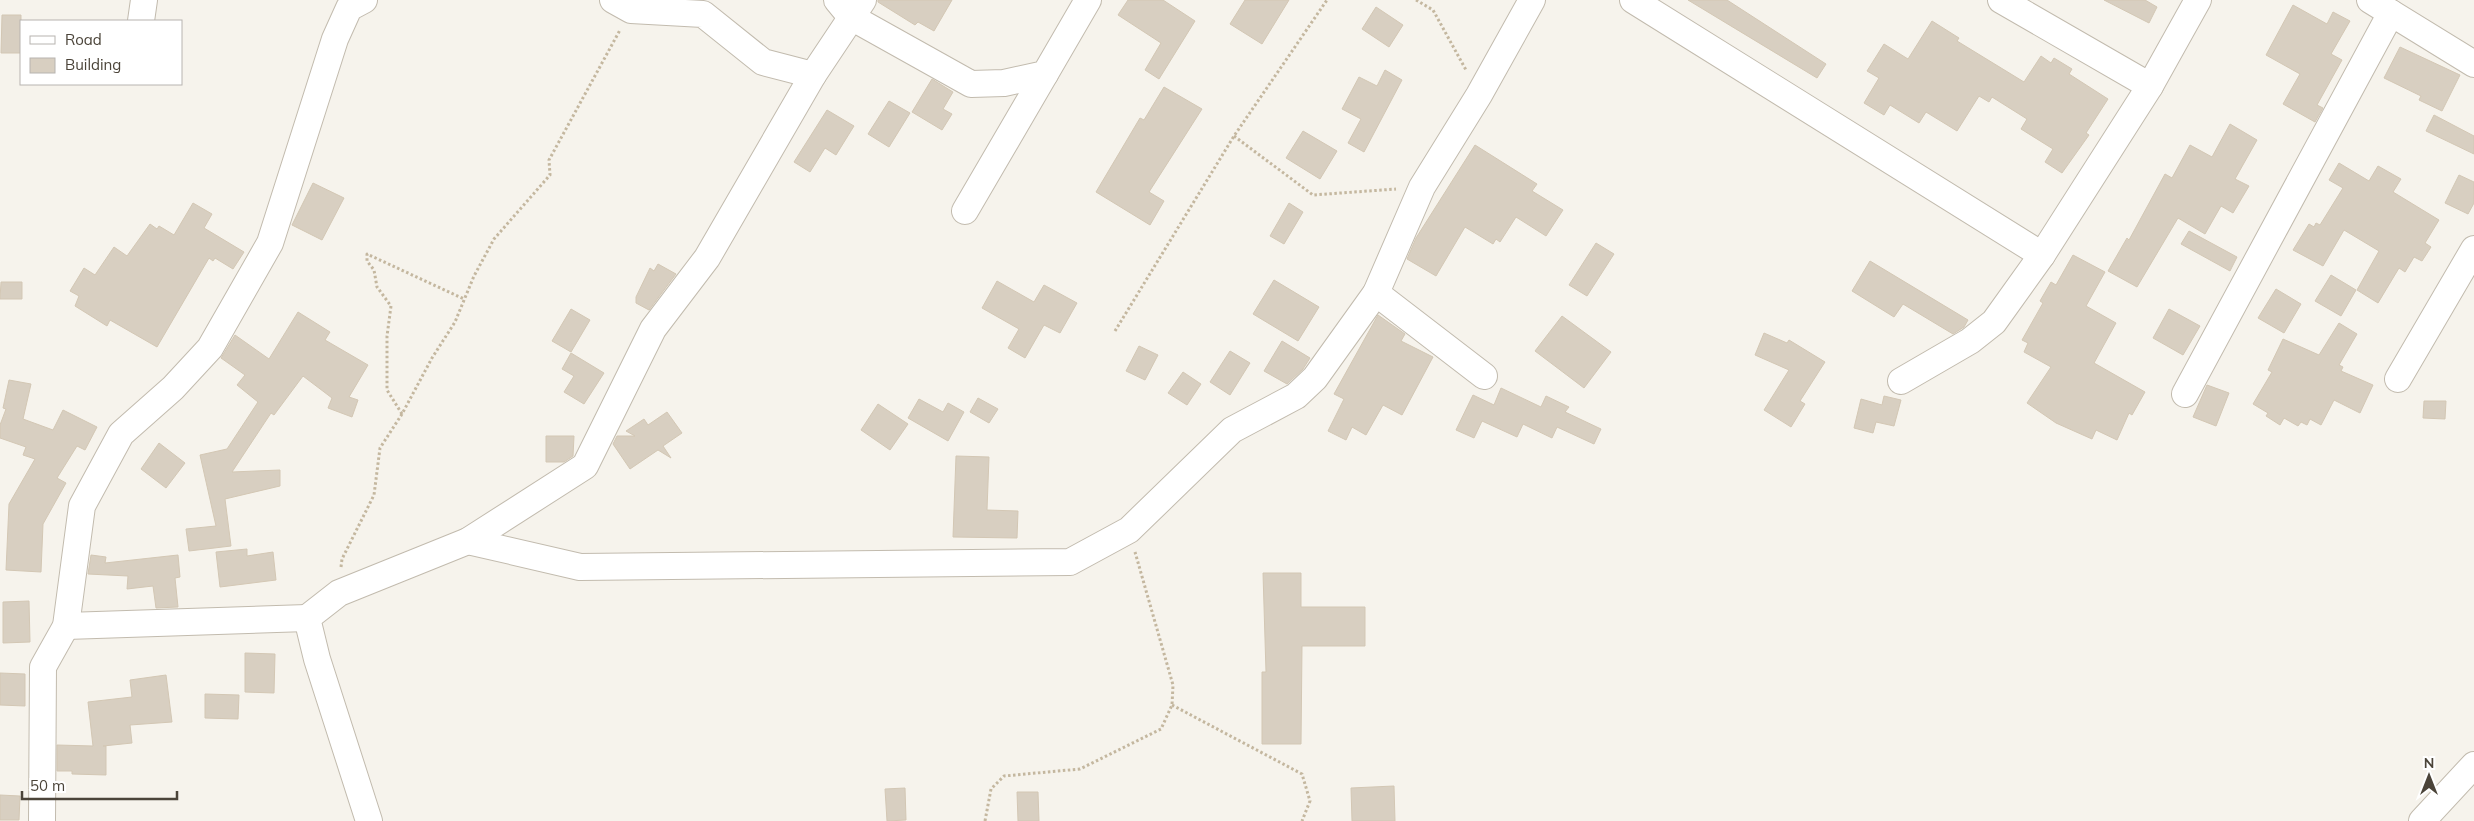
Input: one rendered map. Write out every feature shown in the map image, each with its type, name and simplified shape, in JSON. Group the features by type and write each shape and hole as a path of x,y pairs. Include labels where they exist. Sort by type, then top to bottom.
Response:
{"street":[{"path":"141,20 144,0"},
{"path":"42,821 43,667 66,626 82,506 121,434 173,388 210,348 265,251 335,39 349,8 364,0"},
{"path":"965,211 1088,0"},
{"path":"468,541 580,567 1070,562 1129,530 1232,430 1296,396 1315,378 1376,293 1422,187 1479,95 1532,0"},
{"path":"1633,0 2042,255"},
{"path":"2001,0 2150,86"},
{"path":"1901,380 1970,341 1994,322 2042,255 2150,86 2198,0"},
{"path":"622,5 706,7 763,62 813,75"},
{"path":"66,626 307,618 339,593 468,541 585,466 654,329 707,258 813,75 850,6 971,84 1004,84 1044,74"},
{"path":"2185,394 2380,6 2474,64"},
{"path":"2398,379 2474,250"},
{"path":"1376,293 1484,376"},
{"path":"307,618 317,659 368,821"},
{"path":"2422,821 2474,765"}],"path":[{"path":"1115,331 1234,136 1326,0"},
{"path":"1416,0 1433,10 1479,95"},
{"path":"339,593 342,559 374,495 380,448 402,414 454,322 494,239 550,175 549,160 622,5"},
{"path":"1234,136 1313,194 1422,187"},
{"path":"402,414 387,390 387,336 391,306 378,287 374,270 367,261 367,254 464,299"},
{"path":"986,821 991,789 1004,776 1080,769 1161,728 1172,705 1173,685 1129,530"},
{"path":"1172,705 1302,774 1310,801 1302,821"}],"building":[{"path":"878,0 952,0 934,31 918,22 915,25 878,2"},
{"path":"1128,0 1163,0 1195,21 1159,79 1145,70 1161,43 1118,15"},
{"path":"1245,0 1289,0 1262,44 1230,24"},
{"path":"1688,0 1727,0 1826,64 1817,78"},
{"path":"2104,0 2145,0 2157,7 2149,23"},
{"path":"2293,5 2327,24 2333,12 2350,21 2331,54 2342,60 2317,105 2323,108 2315,122 2283,104 2300,74 2266,55"},
{"path":"1376,7 1403,25 1389,47 1362,29"},
{"path":"2,15 21,15 20,53 1,53"},
{"path":"1932,21 1959,38 1957,41 2024,82 2041,56 2051,63 2054,58 2072,69 2069,74 2108,99 2086,133 2089,135 2062,173 2045,162 2053,149 2021,129 2027,119 1992,97 1989,102 1979,96 1957,131 1926,112 1919,123 1890,105 1884,115 1864,103 1879,78 1867,71 1884,44 1908,59"},
{"path":"2400,47 2460,75 2442,111 2419,100 2421,96 2384,78"},
{"path":"1385,70 1402,80 1364,152 1348,143 1361,119 1342,109 1359,77 1377,86"},
{"path":"932,79 953,92 943,109 952,114 942,130 912,112"},
{"path":"1164,87 1202,109 1149,192 1164,201 1150,225 1096,192 1140,118 1144,120"},
{"path":"889,101 910,113 889,147 868,134"},
{"path":"827,110 854,126 836,155 825,148 810,172 794,162"},
{"path":"2434,115 2474,136 2474,154 2426,131"},
{"path":"2230,124 2257,140 2235,179 2249,186 2233,213 2221,206 2205,234 2178,218 2137,287 2108,271 2127,238 2129,240 2165,174 2172,178 2190,145 2212,157"},
{"path":"1303,131 1337,151 1320,179 1286,158"},
{"path":"1475,145 1537,184 1532,191 1563,210 1546,236 1516,217 1500,242 1496,239 1493,244 1465,227 1436,276 1407,259 1416,238"},
{"path":"2339,163 2369,181 2378,166 2401,179 2393,192 2439,220 2425,243 2431,247 2422,261 2414,257 2405,272 2399,268 2378,303 2357,290 2379,251 2344,230 2323,266 2293,250 2309,224 2314,227 2316,223 2320,225 2343,188 2329,180"},
{"path":"2459,175 2474,182 2474,203 2468,214 2445,203"},
{"path":"313,183 344,198 322,240 292,225"},
{"path":"193,203 212,214 204,228 244,252 233,269 215,258 213,261 209,258 157,347 110,320 107,326 75,306 79,296 70,291 84,268 95,275 114,247 127,256 150,224 157,229 159,226 174,235"},
{"path":"1289,203 1303,212 1284,244 1270,236"},
{"path":"2189,231 2237,257 2230,271 2181,244"},
{"path":"1596,243 1614,254 1587,296 1569,285"},
{"path":"2073,255 2105,272 2086,306 2116,323 2094,363 2145,392 2132,415 2129,413 2117,440 2096,430 2092,439 2056,423 2027,403 2051,367 2024,352 2028,343 2022,340 2043,303 2040,301 2051,282 2056,285"},
{"path":"1870,261 1968,320 1964,327 1953,334 1903,304 1894,317 1852,291"},
{"path":"658,264 676,274 649,310 636,303 636,297 650,268 654,271"},
{"path":"2331,275 2356,290 2341,316 2315,301"},
{"path":"1274,280 1319,307 1298,341 1253,314"},
{"path":"997,281 1034,302 1044,285 1077,303 1060,333 1044,325 1025,358 1008,348 1019,329 982,308"},
{"path":"1,282 22,282 22,299 0,299"},
{"path":"2276,289 2301,304 2284,333 2258,318"},
{"path":"571,309 590,320 571,352 552,341"},
{"path":"2169,309 2200,326 2183,355 2153,338"},
{"path":"298,312 330,332 325,340 368,365 349,397 358,400 352,417 328,408 332,398 303,376 274,415 271,413 232,472 280,470 280,486 225,499 231,546 189,551 186,529 216,526 200,455 227,449 258,402 237,385 245,375 221,358 235,335 269,359"},
{"path":"1378,315 1405,334 1401,341 1433,357 1402,415 1383,405 1366,435 1352,427 1346,440 1328,431 1344,399 1334,394"},
{"path":"1562,316 1611,352 1584,388 1535,351"},
{"path":"2339,323 2357,334 2339,365 2343,367 2341,371 2373,385 2360,413 2334,400 2321,425 2310,419 2307,425 2301,422 2298,426 2284,418 2280,425 2266,416 2268,413 2253,404 2272,372 2268,370 2283,339 2319,355"},
{"path":"1764,333 1787,343 1789,340 1825,362 1800,401 1805,404 1791,427 1764,410 1789,370 1755,355"},
{"path":"1282,341 1310,358 1303,369 1287,384 1264,371"},
{"path":"1139,346 1158,355 1145,380 1126,371"},
{"path":"1230,351 1250,363 1230,395 1210,382"},
{"path":"571,353 604,373 584,404 564,392 574,376 562,369"},
{"path":"1183,372 1201,384 1187,405 1168,393"},
{"path":"9,380 31,384 23,419 53,430 63,410 97,427 85,450 77,446 57,478 66,483 43,524 41,572 6,570 9,504 35,459 23,455 26,447 0,438 0,425 6,409 3,408"},
{"path":"2207,385 2229,393 2216,426 2193,417"},
{"path":"1501,388 1541,407 1546,396 1569,407 1565,412 1601,429 1594,444 1557,427 1552,438 1523,424 1517,437 1482,421 1474,438 1456,430 1473,395 1494,405"},
{"path":"1884,396 1901,400 1894,426 1876,422 1873,433 1854,428 1861,399 1882,405"},
{"path":"978,398 998,409 989,423 970,412"},
{"path":"919,399 943,412 948,403 964,412 948,441 908,418"},
{"path":"2424,401 2446,401 2445,419 2423,418"},
{"path":"878,404 908,424 890,450 861,430"},
{"path":"667,412 682,433 663,446 671,458 658,450 630,469 613,444 617,436 635,436 626,431 644,419 648,425"},
{"path":"546,436 574,436 573,456 564,462 546,462"},
{"path":"159,443 185,463 166,488 141,469"},
{"path":"956,456 989,457 987,510 1018,511 1017,538 953,537"},
{"path":"247,549 247,556 273,552 276,580 220,587 216,552"},
{"path":"91,555 106,557 105,563 178,555 180,577 175,578 178,607 156,608 153,586 127,589 128,576 88,574"},
{"path":"1263,573 1301,573 1301,607 1365,607 1365,646 1302,646 1301,744 1262,744 1262,672 1266,672"},
{"path":"29,601 30,642 3,643 3,602"},
{"path":"245,653 275,654 274,693 245,692"},
{"path":"0,673 25,674 25,706 0,705"},
{"path":"166,675 172,722 130,725 132,743 103,746 106,746 106,775 72,774 72,771 57,771 57,745 93,746 88,702 132,697 130,680"},
{"path":"205,694 239,695 238,719 205,718"},
{"path":"1394,786 1395,821 1352,821 1351,788"},
{"path":"905,788 906,820 887,821 885,789"},
{"path":"1017,792 1038,792 1039,821 1018,821"},
{"path":"0,795 20,796 19,820 0,820"}]}
